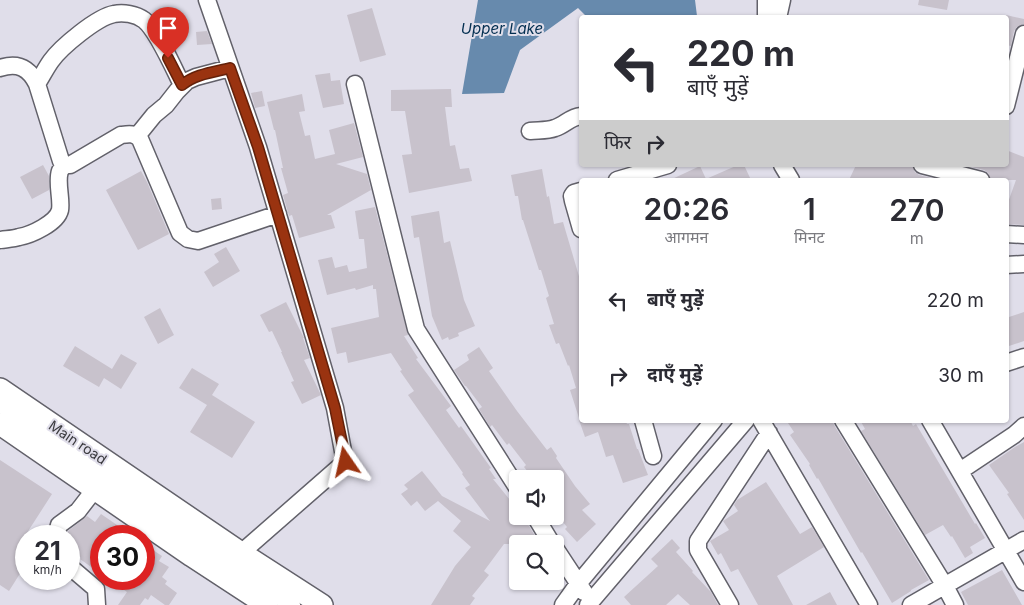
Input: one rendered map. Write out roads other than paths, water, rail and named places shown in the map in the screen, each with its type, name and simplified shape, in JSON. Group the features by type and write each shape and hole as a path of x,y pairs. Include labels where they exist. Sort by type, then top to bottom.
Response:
{"main road":[{"name":"Main road","path":"0,389 241,553 322,605"},
{"path":"0,424 192,556 267,605"}],"street":[{"path":"207,0 258,147 335,408 346,462 241,553"},
{"path":"766,0 766,15"},
{"path":"779,15 782,0"},
{"path":"37,84 51,60 66,44 96,22 114,14 136,15 144,20 153,30 182,85"},
{"path":"1009,94 1024,34"},
{"path":"0,68 14,65 27,70 33,76 60,161 65,164 70,165 121,136 129,134 137,136 140,139 180,233 188,239 198,241 278,214"},
{"path":"137,136 154,115 187,81 230,68"},
{"path":"355,84 416,329 509,475"},
{"path":"530,131 556,128 572,118 579,116"},
{"path":"0,240 19,238 32,234 51,223 58,216 60,210 60,171 65,164"},
{"path":"623,176 660,167"},
{"path":"783,167 790,178"},
{"path":"930,167 973,178"},
{"path":"579,192 572,196 579,222"},
{"path":"1009,234 1024,235"},
{"path":"1009,265 1024,264"},
{"path":"1009,362 1024,357"},
{"path":"0,404 201,545 292,605"},
{"path":"645,423 653,456"},
{"path":"562,605 712,423"},
{"path":"564,562 589,603 743,423"},
{"path":"844,423 955,605"},
{"path":"932,423 1024,582"},
{"path":"960,471 1014,435 1024,426"},
{"path":"730,605 698,550 698,541 765,427 869,605"},
{"path":"59,525 78,510 95,489"},
{"path":"911,605 1024,540"},
{"path":"80,575 96,589 98,605"}],"water":[{"name":"Upper Lake","path":"478,0 695,0 697,15 585,15 578,8 520,50 504,93 462,94"}]}
